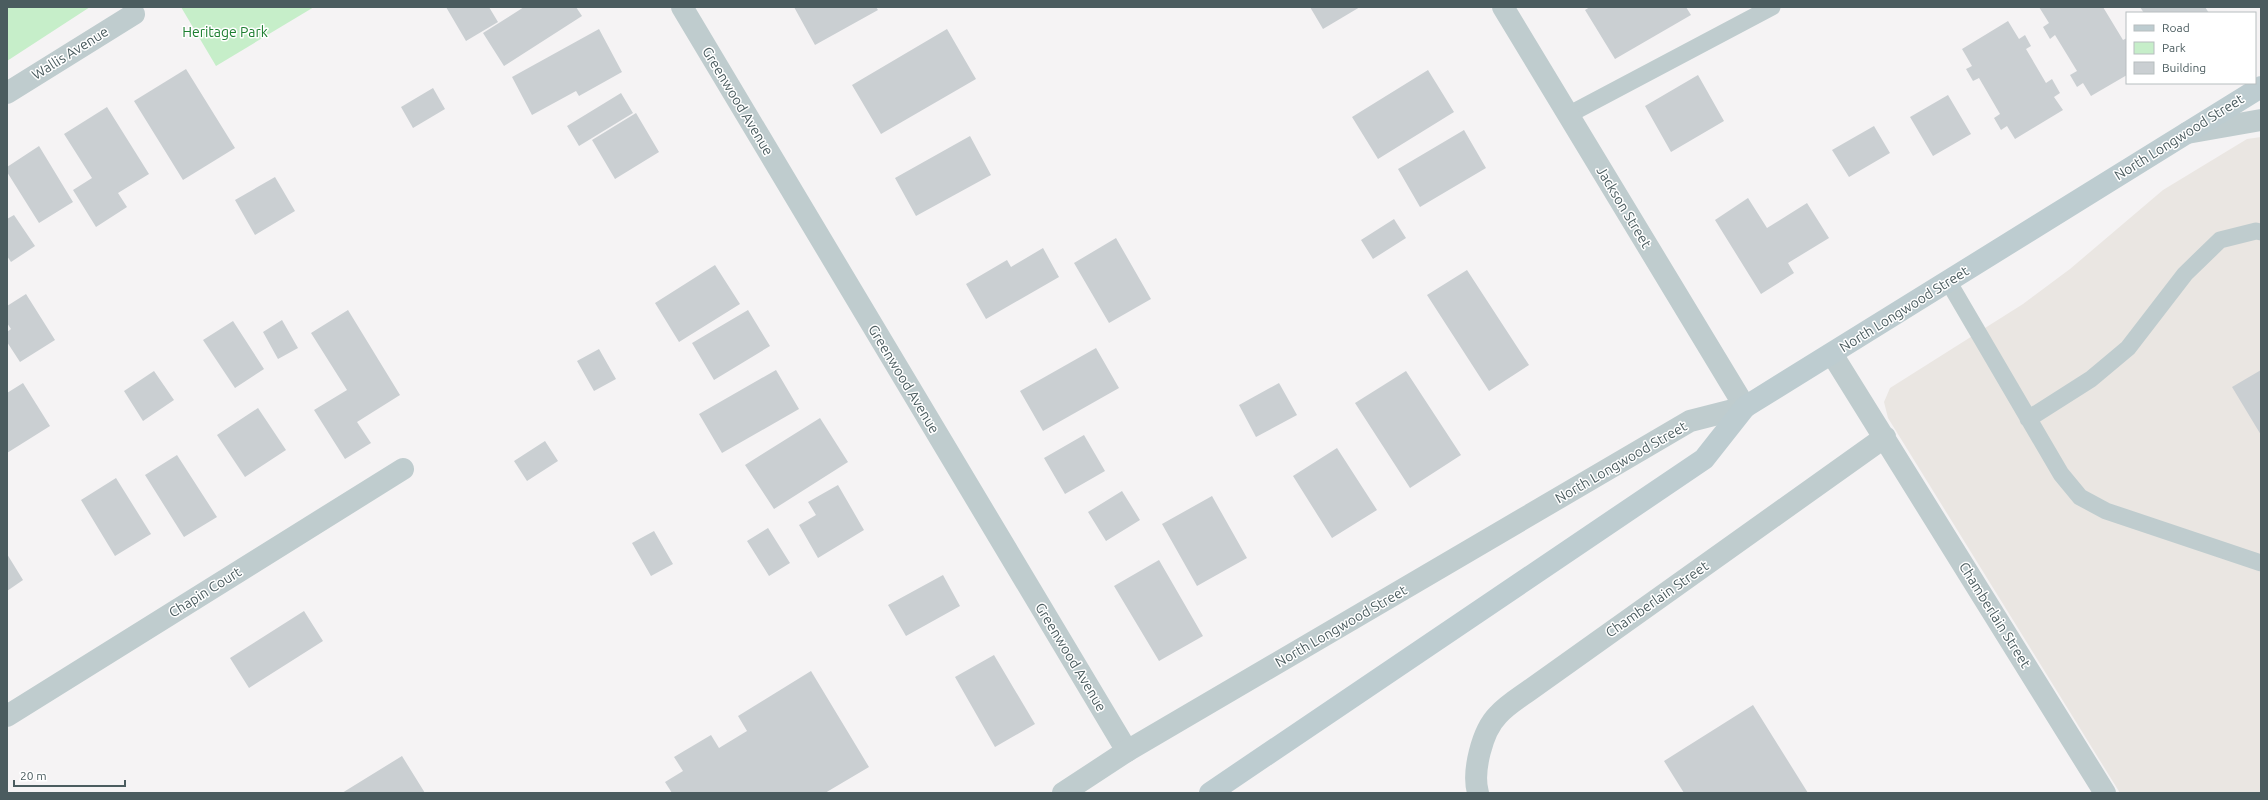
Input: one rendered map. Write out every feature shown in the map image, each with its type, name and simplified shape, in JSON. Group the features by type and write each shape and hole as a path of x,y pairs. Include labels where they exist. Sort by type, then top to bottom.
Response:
{"main road":[{"name":"North Longwood Street","path":"1745,407 2261,87"},
{"path":"1210,793 1704,459 1745,407"}],"street":[{"name":"Greenwood Avenue","path":"682,7 1127,751"},
{"name":"Jackson Street","path":"1503,7 1745,407"},
{"name":"Wallis Avenue","path":"7,93 134,14"},
{"path":"2183,134 2261,120"},
{"name":"Chamberlain Street","path":"1832,354 2105,793"},
{"name":"North Longwood Street","path":"1063,793 1127,751 1690,421 1745,407"},
{"name":"Chamberlain Street","path":"1478,793 1475,784 1480,746 1497,715 1527,692 1885,437"},
{"name":"Chapin Court","path":"7,716 403,469"}],"lane":[{"path":"1568,115 1772,7"},
{"path":"2028,419 2091,379 2128,348 2184,274 2220,240 2256,231 2261,232"},
{"path":"1948,281 2061,474 2080,497 2106,511 2261,563"}],"shaded area":[{"path":"2261,137 2261,793 2120,793 1888,418 1884,402 1890,388 2023,304 2070,269 2163,190 2247,139"}],"green space":[{"path":"7,7 90,7 7,61"},
{"name":"Heritage Park","path":"181,7 314,7 216,66"}],"building":[{"path":"446,7 489,7 498,22 466,41"},
{"path":"524,7 576,7 582,16 504,66 483,33"},
{"path":"794,7 876,7 878,10 815,45"},
{"path":"1310,7 1360,7 1323,29"},
{"path":"1590,7 1686,7 1691,15 1615,59 1585,10"},
{"path":"2039,7 2103,7 2123,40 2126,38 2126,76 2091,96 2083,83 2077,87 2070,75 2077,71 2055,35 2050,39 2043,27 2049,23"},
{"path":"2140,7 2205,7 2208,12 2143,12"},
{"path":"2008,21 2019,39 2025,35 2031,46 2026,49 2046,83 2052,79 2060,93 2054,97 2063,110 2015,139 2007,126 2001,130 1994,118 2000,114 1979,78 1973,81 1966,69 1972,66 1962,49"},
{"path":"599,29 622,72 579,96 576,91 532,115 512,77"},
{"path":"947,29 976,79 881,134 852,85"},
{"path":"186,69 235,148 183,180 134,101"},
{"path":"1428,70 1454,112 1378,159 1352,117"},
{"path":"1698,75 1724,121 1671,152 1645,106"},
{"path":"433,88 445,109 413,128 401,107"},
{"path":"621,93 633,113 579,146 567,126"},
{"path":"1948,95 1971,134 1933,156 1910,117"},
{"path":"107,107 149,174 118,193 127,207 96,227 73,190 92,178 64,134"},
{"path":"636,113 659,152 615,179 592,140"},
{"path":"1874,126 1890,153 1849,177 1832,150"},
{"path":"1464,130 1486,168 1420,207 1398,169"},
{"path":"970,136 991,175 916,216 895,178"},
{"path":"39,146 73,202 39,223 7,172 7,167"},
{"path":"275,177 295,211 255,235 235,200"},
{"path":"1748,198 1767,228 1807,203 1829,238 1788,263 1794,273 1761,294 1715,220"},
{"path":"14,215 35,246 11,262 7,256 7,219"},
{"path":"1394,219 1406,238 1373,259 1361,240"},
{"path":"1116,238 1151,299 1109,323 1074,263"},
{"path":"1043,248 1059,277 986,319 966,284 1007,260 1011,267"},
{"path":"715,265 740,304 679,342 655,303"},
{"path":"1467,270 1529,365 1489,391 1427,295"},
{"path":"26,294 55,340 20,362 7,342 7,332 11,329 7,323 7,306"},
{"path":"348,310 400,395 357,422 371,443 345,459 314,410 347,390 311,333"},
{"path":"748,310 770,346 714,380 692,343"},
{"path":"282,320 298,348 278,359 263,332"},
{"path":"233,321 264,369 235,388 203,340"},
{"path":"1096,348 1119,388 1043,431 1020,391"},
{"path":"599,349 616,379 594,391 577,361"},
{"path":"776,370 799,409 722,453 699,414"},
{"path":"2261,370 2261,435 2232,387"},
{"path":"154,371 174,400 143,421 124,391"},
{"path":"1406,371 1461,455 1410,488 1355,403"},
{"path":"23,383 50,426 7,453 7,393"},
{"path":"1279,383 1297,415 1256,437 1239,405"},
{"path":"258,408 286,450 245,477 217,435"},
{"path":"820,418 848,462 774,509 745,465"},
{"path":"1084,435 1105,471 1065,494 1044,458"},
{"path":"545,441 558,461 527,481 514,461"},
{"path":"1337,448 1377,510 1332,538 1293,476"},
{"path":"177,455 217,517 184,537 145,475"},
{"path":"116,478 151,534 115,556 81,500"},
{"path":"838,485 864,530 818,558 799,525 816,515 808,502"},
{"path":"1122,491 1140,520 1106,541 1088,512"},
{"path":"1212,496 1247,558 1197,586 1162,524"},
{"path":"768,528 790,563 769,576 747,541"},
{"path":"654,531 673,564 651,576 632,543"},
{"path":"7,554 23,580 7,591"},
{"path":"1159,560 1203,636 1159,661 1114,586"},
{"path":"943,575 960,606 906,636 888,605"},
{"path":"304,611 323,641 249,688 230,658"},
{"path":"994,655 1035,724 995,747 955,677"},
{"path":"811,671 869,767 825,793 672,793 665,782 683,771 674,757 711,735 719,748 747,731 738,716"},
{"path":"1753,705 1808,793 1684,793 1664,761"},
{"path":"402,756 425,793 342,793"}]}
